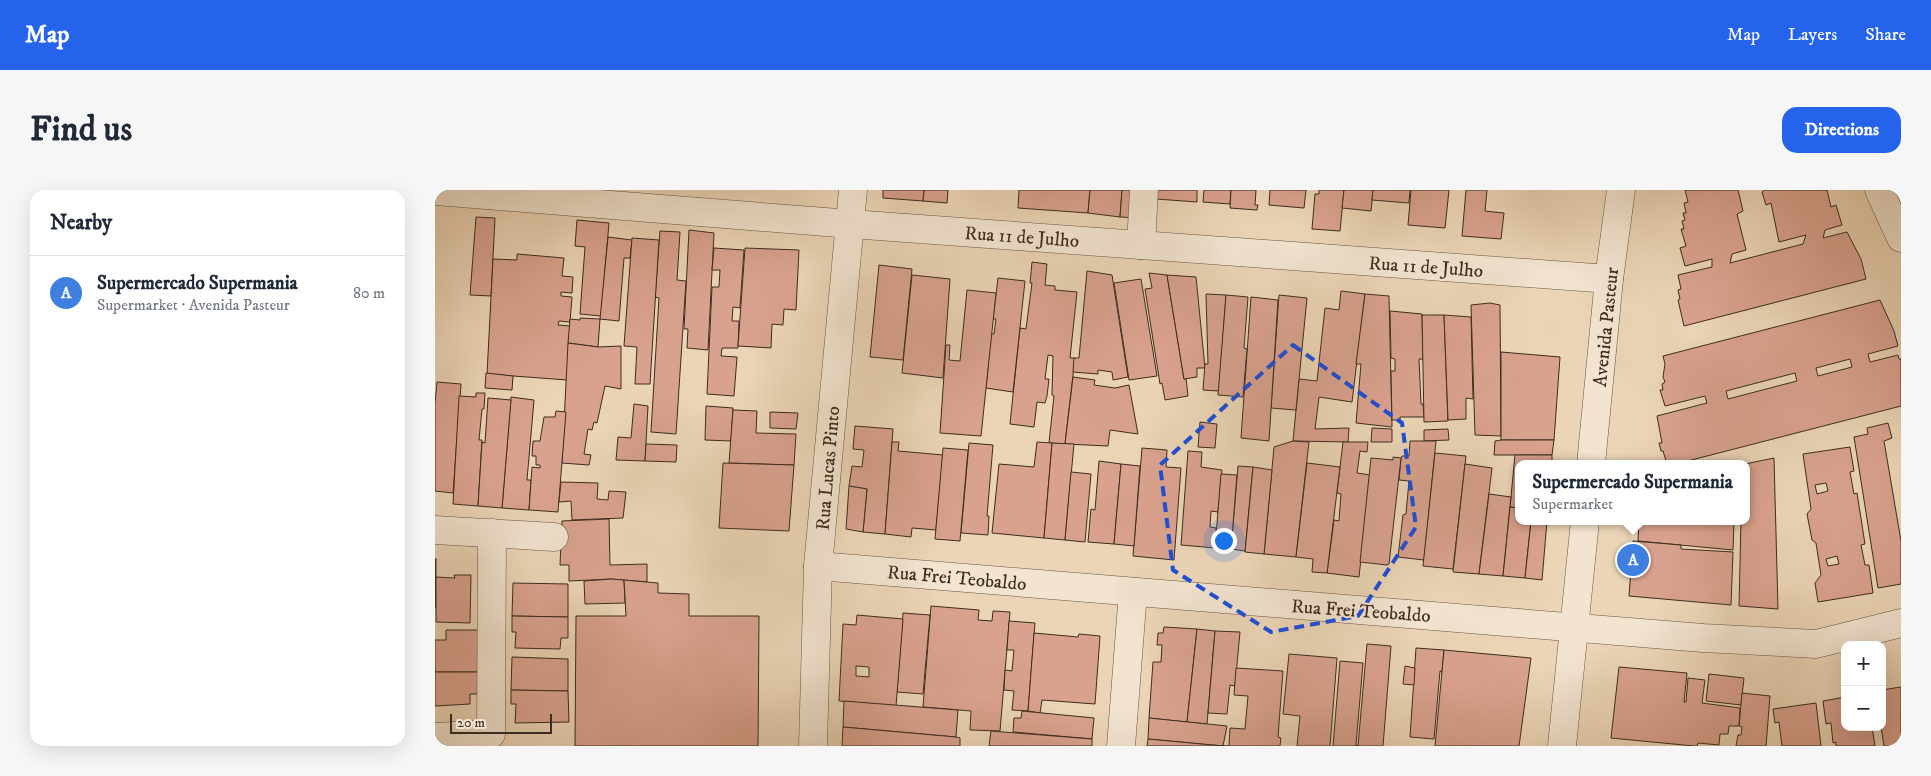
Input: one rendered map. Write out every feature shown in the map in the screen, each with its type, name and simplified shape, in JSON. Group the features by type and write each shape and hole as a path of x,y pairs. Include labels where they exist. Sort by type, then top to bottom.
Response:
{"street":[{"name":"Rua Lucas Pinto","path":"813,746 818,566 853,190"},
{"path":"1141,245 1144,190"},
{"name":"Avenida Pasteur","path":"1591,460 1609,279 1621,190"},
{"path":"1879,190 1901,238"},
{"name":"Rua 11 de Julho","path":"435,191 666,199 851,224 1609,279"},
{"path":"1562,746 1585,525"},
{"path":"435,530 554,537"},
{"path":"435,737 491,734 492,533"},
{"name":"Rua Frei Teobaldo","path":"818,566 1575,626 1703,638 1816,644 1901,623"},
{"path":"1121,746 1133,592"}],"highlighted area":[{"path":"1293,345 1402,423 1416,527 1358,616 1271,632 1173,570 1160,465"}],"building":[{"path":"883,190 924,190 923,201 883,198"},
{"path":"924,190 948,190 947,203 923,201"},
{"path":"1019,190 1090,190 1088,213 1018,208"},
{"path":"1090,190 1122,190 1120,217 1088,213"},
{"path":"1122,190 1141,190 1140,218 1120,217"},
{"path":"1156,190 1197,190 1197,202 1156,199"},
{"path":"1204,190 1231,190 1230,204 1203,202"},
{"path":"1231,190 1256,190 1255,205 1258,205 1257,210 1230,208"},
{"path":"1270,190 1306,190 1304,208 1269,205"},
{"path":"1319,190 1344,190 1340,231 1312,229 1315,194 1319,194"},
{"path":"1344,190 1373,190 1371,211 1342,208"},
{"path":"1373,190 1410,190 1409,203 1372,200"},
{"path":"1411,190 1449,190 1445,228 1408,225"},
{"path":"1466,190 1487,190 1485,211 1504,213 1501,239 1462,236"},
{"path":"1685,190 1738,190 1743,211 1737,214 1746,250 1732,254 1730,263 1803,244 1806,235 1779,242 1771,203 1766,205 1762,192 1765,190 1827,190 1831,207 1836,205 1842,225 1825,230 1823,238 1847,232 1861,259 1866,279 1684,326 1678,300 1680,299 1678,290 1681,289 1678,275 1712,267 1712,259 1685,266 1680,248 1686,246 1681,229 1684,229 1682,221 1685,220 1683,213 1686,213 1684,203 1688,202"},
{"path":"476,217 495,218 491,296 470,295"},
{"path":"577,220 609,223 601,316 580,314 585,247 575,246"},
{"path":"689,230 714,233 708,350 687,348 688,329 684,329"},
{"path":"660,231 680,232 677,280 686,281 676,434 651,432 659,298 655,297"},
{"path":"608,237 632,240 630,258 624,258 619,321 600,319"},
{"path":"632,238 659,240 650,384 635,384 637,347 624,346"},
{"path":"714,248 744,250 740,308 733,307 732,321 739,321 738,348 722,348 721,356 737,357 734,396 707,394 712,287 719,287 720,270 712,270"},
{"path":"745,248 799,250 796,310 784,309 783,325 772,324 771,348 738,346"},
{"path":"517,254 564,258 562,276 573,277 572,293 561,292 561,296 572,297 570,322 559,321 558,325 570,326 567,380 487,374 493,259 517,260"},
{"path":"1032,262 1047,264 1045,285 1055,286 1055,290 1077,292 1070,358 1075,358 1065,444 1049,443 1054,396 1052,395 1053,356 1048,355 1045,379 1049,379 1047,396 1045,403 1037,402 1034,427 1010,424 1020,328 1026,329 1032,283 1030,283"},
{"path":"879,265 912,269 903,360 870,357"},
{"path":"1087,271 1112,275 1128,377 1113,380 1112,372 1098,370 1098,374 1073,372 1074,358 1079,358"},
{"path":"1149,273 1167,275 1188,396 1165,400 1162,383 1160,384 1145,289 1152,288"},
{"path":"912,275 950,279 943,378 902,373"},
{"path":"1167,275 1196,277 1205,368 1197,368 1197,377 1184,379"},
{"path":"998,278 1025,281 1013,392 986,388 991,334 994,334 996,319 993,319"},
{"path":"1141,279 1157,376 1129,380 1114,283"},
{"path":"967,290 996,293 981,436 940,433 946,345 950,345 949,360 960,361"},
{"path":"1341,291 1365,294 1352,402 1319,397 1315,429 1349,428 1348,442 1293,441 1299,379 1317,381 1325,308 1339,310"},
{"path":"1206,294 1226,295 1219,391 1203,390 1205,364 1208,364"},
{"path":"1365,294 1389,296 1392,427 1356,423 1361,364 1356,364"},
{"path":"1226,295 1248,297 1244,348 1247,349 1243,397 1218,395"},
{"path":"1279,295 1307,298 1296,410 1271,408"},
{"path":"1251,297 1278,300 1269,441 1241,438"},
{"path":"1880,300 1894,331 1898,346 1868,354 1870,362 1898,355 1899,359 1901,359 1901,406 1692,460 1666,460 1659,443 1662,443 1657,416 1707,403 1705,396 1665,406 1660,390 1663,390 1662,384 1665,382 1663,377 1665,364 1663,356","holes":["1850,359 1852,367 1818,376 1816,368","1795,373 1797,381 1728,399 1726,391"]},
{"path":"1490,303 1500,305 1501,436 1475,435 1471,305"},
{"path":"1390,311 1422,314 1423,359 1419,359 1421,404 1423,404 1424,417 1400,417 1400,420 1392,420 1391,371 1395,371 1395,359 1391,358"},
{"path":"1422,315 1444,315 1448,421 1424,422"},
{"path":"1444,315 1471,317 1473,399 1466,398 1466,419 1448,420"},
{"path":"580,318 600,319 598,347 568,343 570,319 580,320"},
{"path":"568,343 598,347 621,346 621,389 605,386 597,423 594,422 592,430 588,429 584,454 591,455 589,465 562,463"},
{"path":"1501,352 1560,357 1554,440 1501,440"},
{"path":"486,373 513,376 512,390 485,388"},
{"path":"1073,377 1095,380 1094,385 1115,388 1129,385 1138,434 1110,430 1108,446 1065,444"},
{"path":"437,382 461,384 453,493 435,491 435,403"},
{"path":"476,393 485,393 479,440 482,440 478,506 453,504 459,396 476,397"},
{"path":"511,397 534,400 527,480 531,480 529,510 502,508"},
{"path":"488,398 511,400 502,508 478,506 482,442 485,443"},
{"path":"634,404 648,406 645,461 616,460 618,437 631,438"},
{"path":"706,406 733,408 731,441 705,440"},
{"path":"733,410 757,411 756,433 796,434 794,465 729,463"},
{"path":"556,411 566,412 558,512 529,510 532,467 540,468 540,465 536,465 536,456 532,456 533,441 540,441 544,417 555,417"},
{"path":"770,412 798,413 796,429 770,428"},
{"path":"1200,422 1217,424 1215,448 1198,447"},
{"path":"1888,423 1892,438 1884,441 1901,541 1901,584 1878,588 1854,437 1868,434 1867,428"},
{"path":"855,426 893,429 885,534 863,532 867,489 849,486 852,466 862,467 864,450 853,449"},
{"path":"1372,428 1392,429 1392,442 1371,442"},
{"path":"1448,429 1449,440 1424,441 1424,430"},
{"path":"1554,440 1552,455 1494,455 1495,441"},
{"path":"1293,441 1309,442 1296,557 1264,554 1274,447"},
{"path":"1410,441 1436,441 1424,560 1398,557 1403,515 1406,514 1409,481 1399,480 1401,458 1402,456 1409,456"},
{"path":"892,442 899,442 898,451 943,455 936,530 912,528 911,537 885,534"},
{"path":"1037,442 1052,443 1044,538 992,533 999,464 1034,467"},
{"path":"1343,442 1368,442 1367,452 1360,451 1357,473 1370,475 1359,577 1327,573 1334,520 1339,521 1341,494 1337,493"},
{"path":"969,443 993,445 987,516 989,516 988,535 961,533"},
{"path":"1052,443 1074,444 1065,540 1044,538"},
{"path":"646,444 677,445 676,462 645,461"},
{"path":"1850,447 1854,471 1850,472 1854,494 1857,493 1865,544 1861,545 1865,565 1869,565 1873,593 1818,602 1815,583 1821,575 1816,543 1812,540 1807,514 1811,509 1803,454","holes":["1826,483 1828,491 1817,494 1815,485","1837,556 1839,564 1828,566 1826,559"]},
{"path":"943,448 968,450 960,541 935,539"},
{"path":"1142,448 1167,450 1166,467 1181,468 1174,560 1133,556"},
{"path":"1188,451 1202,452 1201,467 1222,470 1218,512 1211,511 1210,527 1216,528 1215,548 1181,545"},
{"path":"1435,453 1466,456 1453,569 1423,566"},
{"path":"1515,455 1552,455 1552,460 1515,460 1515,508 1510,507"},
{"path":"1393,457 1401,458 1389,564 1360,562 1371,458 1393,460"},
{"path":"1774,458 1778,609 1739,606 1741,525 1750,525 1750,463"},
{"path":"1099,461 1121,464 1114,544 1088,542 1091,509 1095,510"},
{"path":"723,463 794,465 789,531 719,528"},
{"path":"1307,463 1340,467 1327,573 1312,572 1313,559 1296,557"},
{"path":"1121,464 1140,466 1134,546 1114,544"},
{"path":"1465,464 1492,468 1479,574 1453,572"},
{"path":"1238,466 1253,467 1245,551 1231,549"},
{"path":"1253,467 1272,470 1264,554 1245,552"},
{"path":"1071,472 1091,474 1085,542 1065,540"},
{"path":"1221,474 1237,475 1231,549 1215,548"},
{"path":"561,482 598,483 597,499 608,500 609,491 626,492 623,518 572,520 571,501 559,502"},
{"path":"849,486 867,489 863,532 846,529"},
{"path":"1489,494 1511,497 1503,576 1479,574"},
{"path":"1510,507 1515,508 1515,525 1531,525 1525,578 1503,576"},
{"path":"609,519 610,565 647,564 647,582 611,579 569,581 569,565 560,565 562,521"},
{"path":"1531,525 1547,525 1542,580 1525,578"},
{"path":"1639,525 1734,525 1733,550 1638,541"},
{"path":"1633,541 1681,545 1681,549 1733,552 1731,605 1629,596"},
{"path":"436,559 436,608 435,608"},
{"path":"454,575 471,575 470,623 436,622 436,577 455,578"},
{"path":"624,580 625,603 585,604 584,581"},
{"path":"624,580 658,583 658,593 689,594 689,616 759,616 758,746 575,746 576,616 626,616"},
{"path":"513,583 568,584 568,617 512,616"},
{"path":"931,606 979,610 978,620 992,621 993,611 1010,612 1000,731 970,730 971,711 923,707"},
{"path":"903,613 930,615 923,694 897,692"},
{"path":"857,615 903,619 896,706 839,701 843,624 856,625","holes":["856,666 869,667 869,677 856,676"]},
{"path":"512,616 568,617 568,638 561,638 560,649 515,648 516,632 512,632"},
{"path":"1009,621 1035,623 1028,711 1012,710 1014,691 1004,690 1005,670 1012,671 1014,650 1007,650"},
{"path":"1164,627 1197,629 1187,722 1149,718 1153,662 1161,662 1162,645 1157,645 1158,633 1163,633"},
{"path":"1197,629 1215,631 1207,724 1187,722"},
{"path":"446,630 480,630 479,672 435,672 435,640 446,640"},
{"path":"1215,631 1240,632 1235,686 1230,685 1227,714 1208,713"},
{"path":"1034,633 1078,637 1079,634 1100,636 1095,704 1042,700 1040,713 1028,711"},
{"path":"1367,644 1391,646 1383,746 1358,746"},
{"path":"1416,648 1444,650 1442,672 1440,671 1434,739 1410,737"},
{"path":"1444,650 1531,658 1519,746 1435,746"},
{"path":"1289,654 1337,658 1330,746 1297,746 1300,716 1283,714"},
{"path":"512,657 568,659 568,691 511,690"},
{"path":"1340,661 1363,663 1356,745 1358,746 1333,746"},
{"path":"1405,666 1415,668 1414,685 1403,684"},
{"path":"1619,667 1687,673 1684,702 1686,702 1688,678 1705,680 1702,703 1740,708 1739,726 1729,726 1728,734 1720,734 1719,745 1698,743 1697,746 1694,746 1611,738"},
{"path":"1236,668 1283,671 1278,737 1281,738 1280,746 1229,746 1230,728 1245,729 1248,696 1234,695"},
{"path":"435,672 479,672 479,694 470,694 470,704 435,706"},
{"path":"1709,674 1744,678 1741,705 1706,701"},
{"path":"1901,687 1901,746 1884,746 1882,731 1886,731 1886,689"},
{"path":"511,690 568,691 569,722 515,723 516,704 511,704"},
{"path":"1742,693 1770,696 1766,746 1736,746 1742,727 1739,726"},
{"path":"1841,698 1841,731 1873,731 1875,746 1836,746 1836,742 1833,743 1831,723 1826,724 1823,701"},
{"path":"844,701 958,710 956,737 843,727"},
{"path":"1816,703 1821,746 1782,746 1779,722 1775,723 1773,709"},
{"path":"1022,711 1094,718 1092,739 1013,732 1014,718 1021,718"},
{"path":"1149,718 1227,726 1223,746 1148,739"},
{"path":"843,727 956,737 960,738 960,746 842,746"},
{"path":"991,731 1092,739 1092,746 989,746"},
{"path":"1148,739 1223,746 1147,746"}],"place":[{"name":"Supermercado Supermania","path":"1633,560"}]}
